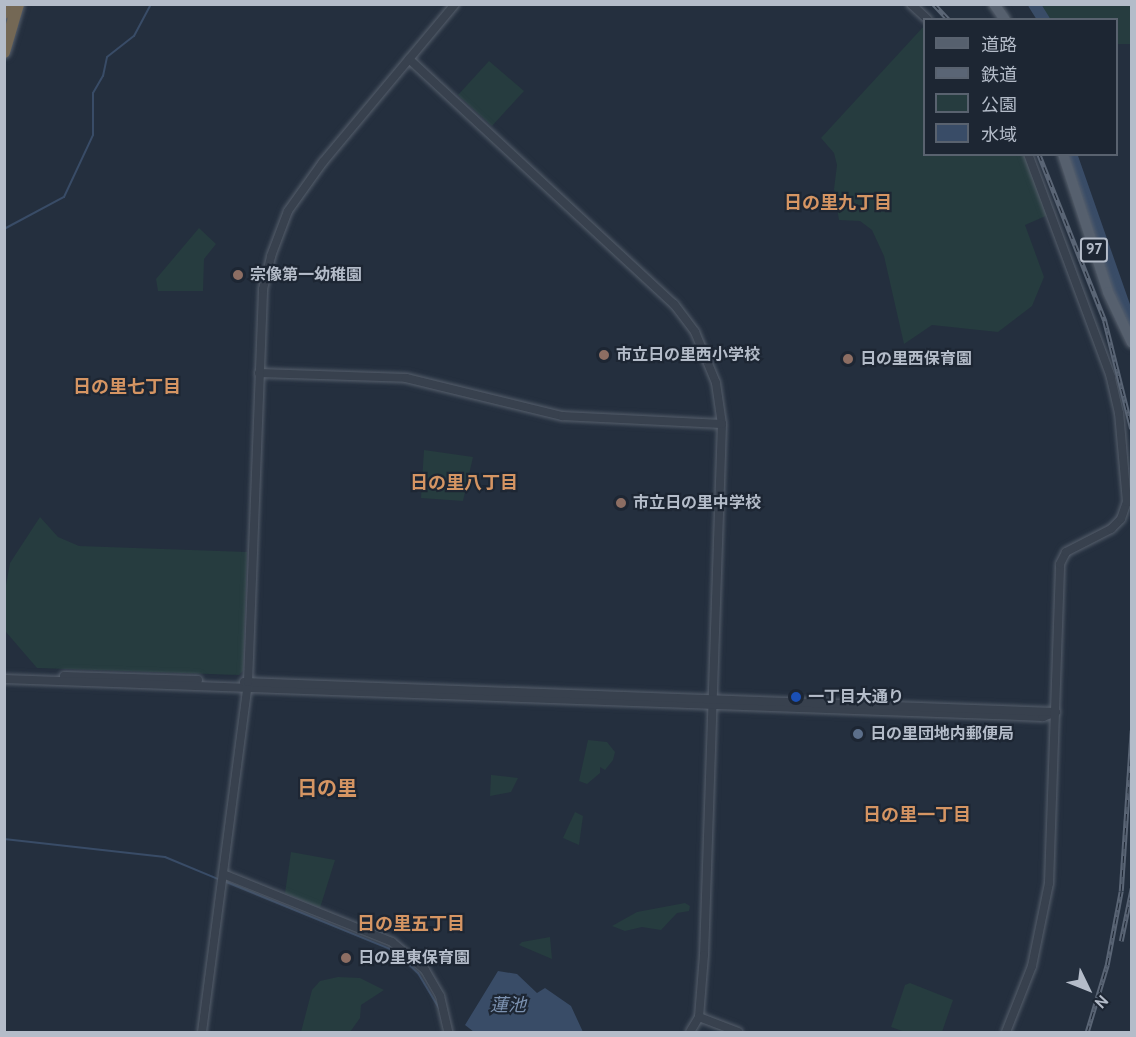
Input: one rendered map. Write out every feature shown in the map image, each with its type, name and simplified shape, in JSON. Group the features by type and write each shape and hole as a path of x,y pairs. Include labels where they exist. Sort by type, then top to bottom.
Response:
{"highway":[{"path":"4,13 7,4"},
{"path":"4,52 18,4"}],"main road":[{"path":"994,4 1004,18"},
{"name":"97","path":"1064,156 1108,292 1131,343"}],"street":[{"path":"202,1032 248,685 263,289 288,211 323,162 455,4"},
{"path":"911,4 926,18"},
{"path":"409,58 674,304 695,332 711,367 722,424 699,1017 690,1032"},
{"path":"1006,1032 1032,966 1046,906 1062,556 1112,529 1121,519 1127,488 1112,377 1029,156"},
{"path":"259,373 406,378 562,417 722,424"},
{"path":"4,674 1043,717 1056,712"},
{"path":"4,679 248,685"},
{"path":"223,874 370,932 411,955 440,996 448,1032"},
{"path":"699,1017 738,1032"}],"green space":[{"path":"1041,5 1131,5 1131,44 1118,44 1118,18 1037,18"},
{"path":"923,27 923,156 1024,156 1048,215 1025,225 1044,277 1032,306 998,332 932,325 904,344 884,256 872,230 860,221 839,220 834,189 837,165 834,153 821,138"},
{"path":"489,61 524,91 492,126 458,95"},
{"path":"199,228 216,244 204,259 203,291 158,291 156,279"},
{"path":"424,450 473,457 463,501 421,498"},
{"path":"40,517 58,537 79,546 247,552 243,671 239,675 37,668 6,632 4,596 10,563"},
{"path":"588,740 607,742 615,752 613,760 605,770 600,767 600,773 587,784 579,781"},
{"path":"491,775 518,778 511,792 490,796"},
{"path":"575,812 583,816 579,845 563,838"},
{"path":"291,852 335,860 320,908 285,893"},
{"path":"685,903 690,906 689,911 677,913 661,930 642,927 625,931 612,926 637,912"},
{"path":"550,937 552,959 519,945 522,942"},
{"path":"338,977 360,978 384,990 361,1005 360,1018 350,1032 301,1032 312,990 320,981"},
{"path":"910,983 953,1000 942,1032 905,1032 891,1027 905,985"}],"water":[{"name":"蓮池","path":"498,971 517,974 537,993 545,988 571,1006 583,1032 474,1032 465,1025"}],"waterway":[{"path":"4,229 64,197 93,135 93,93 103,76 107,57 134,36 151,4"},
{"path":"1034,4 1043,18"},
{"path":"1072,156 1132,328"},
{"path":"4,839 165,857 218,879"},
{"path":"224,881 395,951 418,973 439,1008"}],"railway":[{"path":"934,4 947,18"},
{"path":"1040,156 1105,321 1132,429"},
{"path":"1087,1032 1107,965 1121,891 1132,730"},
{"path":"1121,941 1132,888"}],"place":[{"name":"宗像第一幼稚園","path":"238,275"},
{"name":"市立日の里西小学校","path":"604,355"},
{"name":"日の里西保育園","path":"848,359"},
{"name":"市立日の里中学校","path":"621,503"},
{"name":"一丁目大通り","path":"796,697"},
{"name":"日の里団地内郵便局","path":"858,734"},
{"name":"日の里東保育園","path":"346,958"}],"district":[{"name":"日の里九丁目","path":"838,203"},
{"name":"日の里七丁目","path":"127,387"},
{"name":"日の里八丁目","path":"464,483"},
{"name":"日の里","path":"327,788"},
{"name":"日の里一丁目","path":"917,815"},
{"name":"日の里五丁目","path":"411,924"}]}
